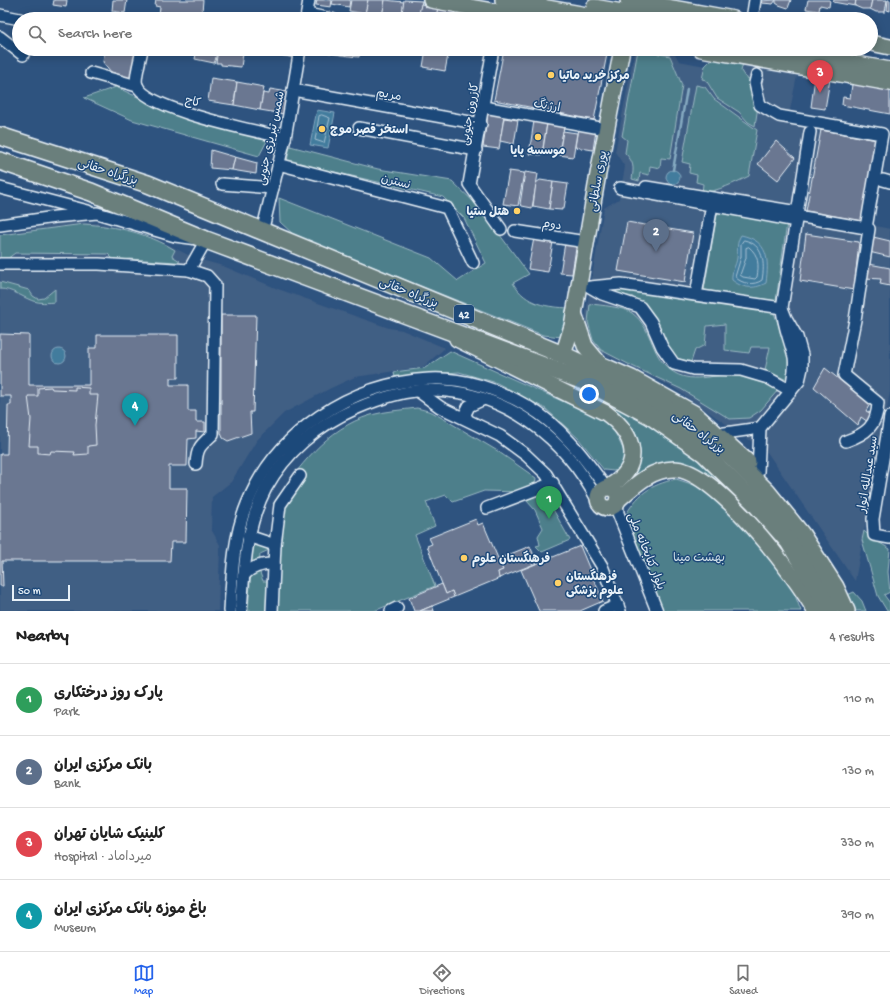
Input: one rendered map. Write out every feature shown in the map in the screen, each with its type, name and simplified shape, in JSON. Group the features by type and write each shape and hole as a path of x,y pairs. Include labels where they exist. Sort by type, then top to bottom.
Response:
{"highway":[{"name":"بزرگراه حقانی","path":"0,136 148,184 563,355 631,386 688,421 737,462 767,492 801,534 835,588 846,611"},
{"name":"بزرگراه حقانی","path":"0,161 91,192 206,240 589,383 652,416 704,453 754,502 789,542 821,594 829,611"}],"main road":[{"path":"431,0 524,12"},
{"path":"559,0 624,12"},
{"path":"631,0 696,12"},
{"path":"878,44 890,47"},
{"name":"پوری سلطانی","path":"563,355 574,313 606,129 621,56"},
{"path":"740,56 890,83"},
{"path":"813,56 890,70"},
{"path":"869,56 890,60"},
{"path":"574,313 585,346 600,364 632,378 694,412 758,472 785,501 801,534"},
{"path":"425,321 470,347 606,413 613,418 628,436 632,458 631,464 623,476 598,494 599,503 604,507 610,507 642,480 652,474 675,469 693,474 705,482 755,528 794,577 815,611"},
{"path":"606,488 615,491 617,501"}],"street":[{"path":"307,12 310,0"},
{"path":"753,12 755,0"},
{"path":"0,15 12,17"},
{"path":"0,37 12,46"},
{"path":"92,73 137,86 141,56"},
{"name":"شمس تبریزی جنوبی","path":"262,232 285,138 299,56"},
{"name":"کازرون جنوبی","path":"492,56 481,124 469,184 501,229"},
{"path":"757,75 755,83 760,105 779,116 882,134 866,228 869,229 855,320 844,374 878,403 878,412 871,427 857,437 846,442"},
{"name":"کاج","path":"137,86 150,99 170,108 285,138"},
{"name":"مریم","path":"293,90 481,124"},
{"name":"ارژنگ","path":"484,107 606,129"},
{"path":"359,128 476,150"},
{"path":"758,472 760,428 799,381 802,368 802,355 797,337 782,308 810,132"},
{"name":"نسترن","path":"278,164 447,208 473,263"},
{"path":"222,184 273,188"},
{"path":"621,186 866,228"},
{"path":"0,188 97,213 175,236 206,240 189,270"},
{"path":"696,295 712,202"},
{"path":"0,225 56,216 97,213"},
{"name":"دوم","path":"515,231 586,242"},
{"path":"0,264 99,264 189,270 207,276 215,285 213,434 200,446 197,452 196,464"},
{"path":"782,308 621,284 590,287 602,294 640,307 651,322 662,347 674,364 693,369 740,370 768,378 791,391"},
{"path":"236,607 237,534 246,505 257,482 273,458 292,436 314,418 347,400 397,383 430,379 461,382 494,390 527,406 551,424 574,445 606,488"},
{"path":"236,607 243,577 248,536 256,509 267,487 282,464 300,444 321,428 346,413 370,402 399,394 430,390 459,393 484,399 521,416 544,432 566,453 586,479 599,503"},
{"path":"418,391 440,408 467,419 500,436 526,455 553,483 602,566 619,608 604,611"},
{"path":"467,419 465,414 469,406 484,399"},
{"name":"سید عبدالله انوار","path":"890,419 886,466 873,512 874,535 890,538"},
{"path":"718,434 760,428"},
{"path":"272,611 275,545 280,505 300,476"},
{"path":"487,508 553,483"},
{"name":"بلوار کتابخانه ملی","path":"617,501 618,513 656,611"},
{"path":"248,536 275,545"},
{"path":"243,577 246,572 262,564 274,564"}],"shaded area":[{"path":"634,56 676,56 679,61 705,66 713,58 798,71 789,115 885,135 871,225 890,229 890,392 855,581 767,452 672,387 598,351 587,335 585,317 604,208 619,199 625,167 615,152"},
{"path":"68,222 100,223 153,237 194,258 223,266 278,289 389,328 402,330 445,348 423,367 355,377 331,388 284,413 257,440 231,482 212,497 211,529 220,545 218,611 0,611 0,234"}],"green space":[{"path":"637,56 670,56 682,85 670,159 661,158 660,168 650,166 649,175 640,173 639,181 632,179 633,165 625,153 627,140 622,136"},
{"path":"713,58 743,63 741,71 745,77 753,81 758,106 755,126 748,122 739,112 717,98 706,80 702,79 705,66"},
{"path":"696,85 705,87 714,99 757,130 749,176 720,189 702,193 703,184 696,182 697,175 689,173 690,164 682,162"},
{"path":"116,87 170,112 268,139 259,156 132,120 84,98"},
{"path":"290,146 378,169 452,181 479,207 529,274 513,283 518,290 524,296 538,303 553,307 570,308 562,337 543,335 294,235 280,222 279,198 431,258 458,281 486,263 464,218 443,197 287,161"},
{"path":"718,209 787,223 776,301 704,290"},
{"path":"84,224 131,231 154,239 175,250 172,256 180,261 130,259 115,261 108,254 15,253 7,259 0,260 0,235"},
{"path":"0,282 29,290 33,296 38,299 44,298 55,289 55,302 36,302 13,292 0,289"},
{"path":"615,287 773,311 788,348 791,363 787,380 765,370 770,347 751,347 749,353 725,350 725,324 707,326 705,345 695,350 691,362 675,358 650,311 641,304 633,301 633,297 611,292"},
{"path":"590,304 618,308 632,313 639,320 649,335 661,360 675,373 690,378 728,375 742,376 758,380 778,390 761,410 749,418 730,419 681,389 601,350 593,340 588,322"},
{"path":"450,351 582,410 612,426 624,451 623,465 614,471 604,470 578,438 546,409 497,383 459,372 395,377 394,372 425,368"},
{"path":"554,379 630,411 712,467 768,523 804,576 696,469 625,486 637,461 634,436"},
{"path":"417,408 432,412 496,450 536,478 535,486 521,492 484,491 453,502 446,495 426,502 435,526 415,535 435,586 374,611 276,611 284,511 273,504 303,463 327,439 340,429 371,415"},
{"name":"بهشت مينا","path":"676,479 704,488 756,535 790,582 801,611 663,611 624,518 634,503 645,492 659,484"},
{"path":"544,493 570,540 542,552 536,546 540,545 538,536 543,528 535,510 526,500"},
{"path":"864,531 873,539 890,549 888,572 890,592 884,595 890,603 890,611 887,611 878,596 862,540"},
{"path":"253,543 267,546 269,550 260,554 259,570 263,581 267,581 266,611 248,611"},
{"path":"854,592 862,601 866,611 851,611 845,596"}],"water":[{"name":"استخر قصر موج","path":"317,110 335,113 328,148 310,145"},
{"path":"673,170 678,172 680,177 678,182 673,184 668,182 666,177 668,172"},
{"path":"741,235 757,242 762,247 767,259 766,283 757,287 740,285 732,280 732,274 737,258 739,238"},
{"path":"56,349 62,349 66,353 66,359 62,363 56,363 52,359 52,353"}],"building":[{"path":"54,0 67,0 66,7 53,5"},
{"path":"113,0 127,0 125,12 112,11"},
{"path":"156,0 203,0 202,12 159,12 160,7 155,6"},
{"path":"317,0 332,0 331,7 316,5"},
{"path":"333,0 350,0 349,7 332,4"},
{"path":"351,0 368,0 365,12 349,11"},
{"path":"368,0 385,0 383,12 365,12"},
{"path":"385,0 404,2 402,12 383,12"},
{"path":"404,0 422,1 420,12 402,12"},
{"path":"776,0 773,4 762,3 760,1"},
{"path":"776,0 791,0 788,8 776,3"},
{"path":"808,0 830,0 829,7 820,5 819,11 806,9"},
{"path":"834,0 856,0 855,6 833,2"},
{"path":"856,0 872,0 870,9 862,9 855,6"},
{"path":"872,0 887,0 885,12 876,12 870,9"},
{"path":"888,0 890,0 890,11 887,10"},
{"path":"421,4 438,7 437,12 419,12"},
{"path":"438,7 455,10 455,12 437,12"},
{"path":"455,10 467,12 455,12"},
{"path":"104,56 135,56 131,79 111,72 103,62"},
{"path":"196,56 216,56 214,63 195,59"},
{"path":"217,56 243,56 241,67 216,63"},
{"path":"425,56 448,56 445,71 423,67"},
{"name":"مرکز خرید ماتیا","path":"503,56 607,56 594,120 494,100"},
{"path":"815,77 830,79 825,109 811,107"},
{"path":"211,78 237,82 234,105 208,101"},
{"path":"848,79 890,86 890,114 842,105 843,97 850,98 852,85 847,84"},
{"path":"237,82 264,87 260,110 234,105"},
{"path":"270,89 288,92 284,114 260,110 263,93 269,94"},
{"path":"488,113 504,116 499,149 483,147"},
{"path":"504,118 518,120 514,144 500,141"},
{"name":"موسسه پایا","path":"534,121 547,123 542,154 540,155 529,154"},
{"path":"547,124 564,127 559,152 543,149"},
{"path":"578,128 596,131 593,150 575,147"},
{"path":"821,130 877,140 862,221 806,211"},
{"path":"563,131 577,133 573,157 559,155"},
{"path":"776,141 795,158 778,180 758,164"},
{"path":"211,150 235,157 232,170 210,168"},
{"path":"235,157 257,163 256,174 232,170"},
{"path":"509,171 524,173 518,206 503,204"},
{"path":"525,172 538,174 532,208 522,206 520,204"},
{"path":"540,180 553,182 549,209 533,206 536,183"},
{"path":"553,182 568,184 564,208 562,208 562,210 549,209"},
{"path":"627,222 693,233 685,282 618,271"},
{"path":"806,234 859,242 854,290 800,281"},
{"path":"869,236 890,241 890,257 869,252"},
{"path":"534,238 553,242 548,272 528,269"},
{"path":"565,243 574,244 576,248 572,274 560,273"},
{"path":"869,264 890,268 890,286 880,284 881,279 865,278"},
{"path":"221,315 256,315 253,412 250,412 251,433 228,441 223,438 221,433"},
{"path":"0,334 29,335 29,385 89,385 89,348 97,348 97,335 178,335 178,378 170,378 170,385 188,385 188,411 196,411 196,422 205,422 205,432 196,431 196,438 188,439 187,466 169,466 169,488 187,488 186,542 171,542 170,561 2,561 3,586 0,586 0,454 7,454 8,405 11,405 11,396 0,396"},
{"path":"825,368 870,404 866,411 874,415 868,422 861,417 858,425 814,387"},
{"path":"51,387 52,389 75,390 75,387 89,388 89,395 98,395 95,425 96,445 88,446 88,454 74,455 75,452 51,451 50,454 38,453 38,446 29,446 31,419 28,396 38,396 38,388"},
{"path":"476,519 478,525 483,523 503,570 498,572 500,578 454,597 452,591 446,594 427,546 432,544 429,538"},
{"path":"530,546 537,563 499,578 498,572 503,570 498,559"},
{"path":"580,546 603,601 580,611 539,611 521,570"},
{"path":"442,584 446,594 452,591 454,597 420,611 414,611 409,598"},
{"path":"432,606 434,611 420,611"},
{"path":"432,606 434,611 420,611"}],"waterway":[{"path":"673,170 687,89"}],"place":[{"name":"مرکز خرید ماتیا","path":"551,75"},
{"name":"کلینیک شایان تهران","path":"820,93"},
{"name":"استخر قصر موج","path":"322,129"},
{"name":"موسسه پایا","path":"538,137"},
{"name":"هتل ستیا","path":"517,211"},
{"name":"بانک مرکزی ایران","path":"656,252"},
{"name":"باغ موزه بانک مرکزی ایران","path":"135,426"},
{"name":"پارک روز درختکاری","path":"549,519"},
{"name":"فرهنگستان علوم","path":"464,558"},
{"name":"فرهنگستان علوم پزشکی","path":"558,583"}]}
